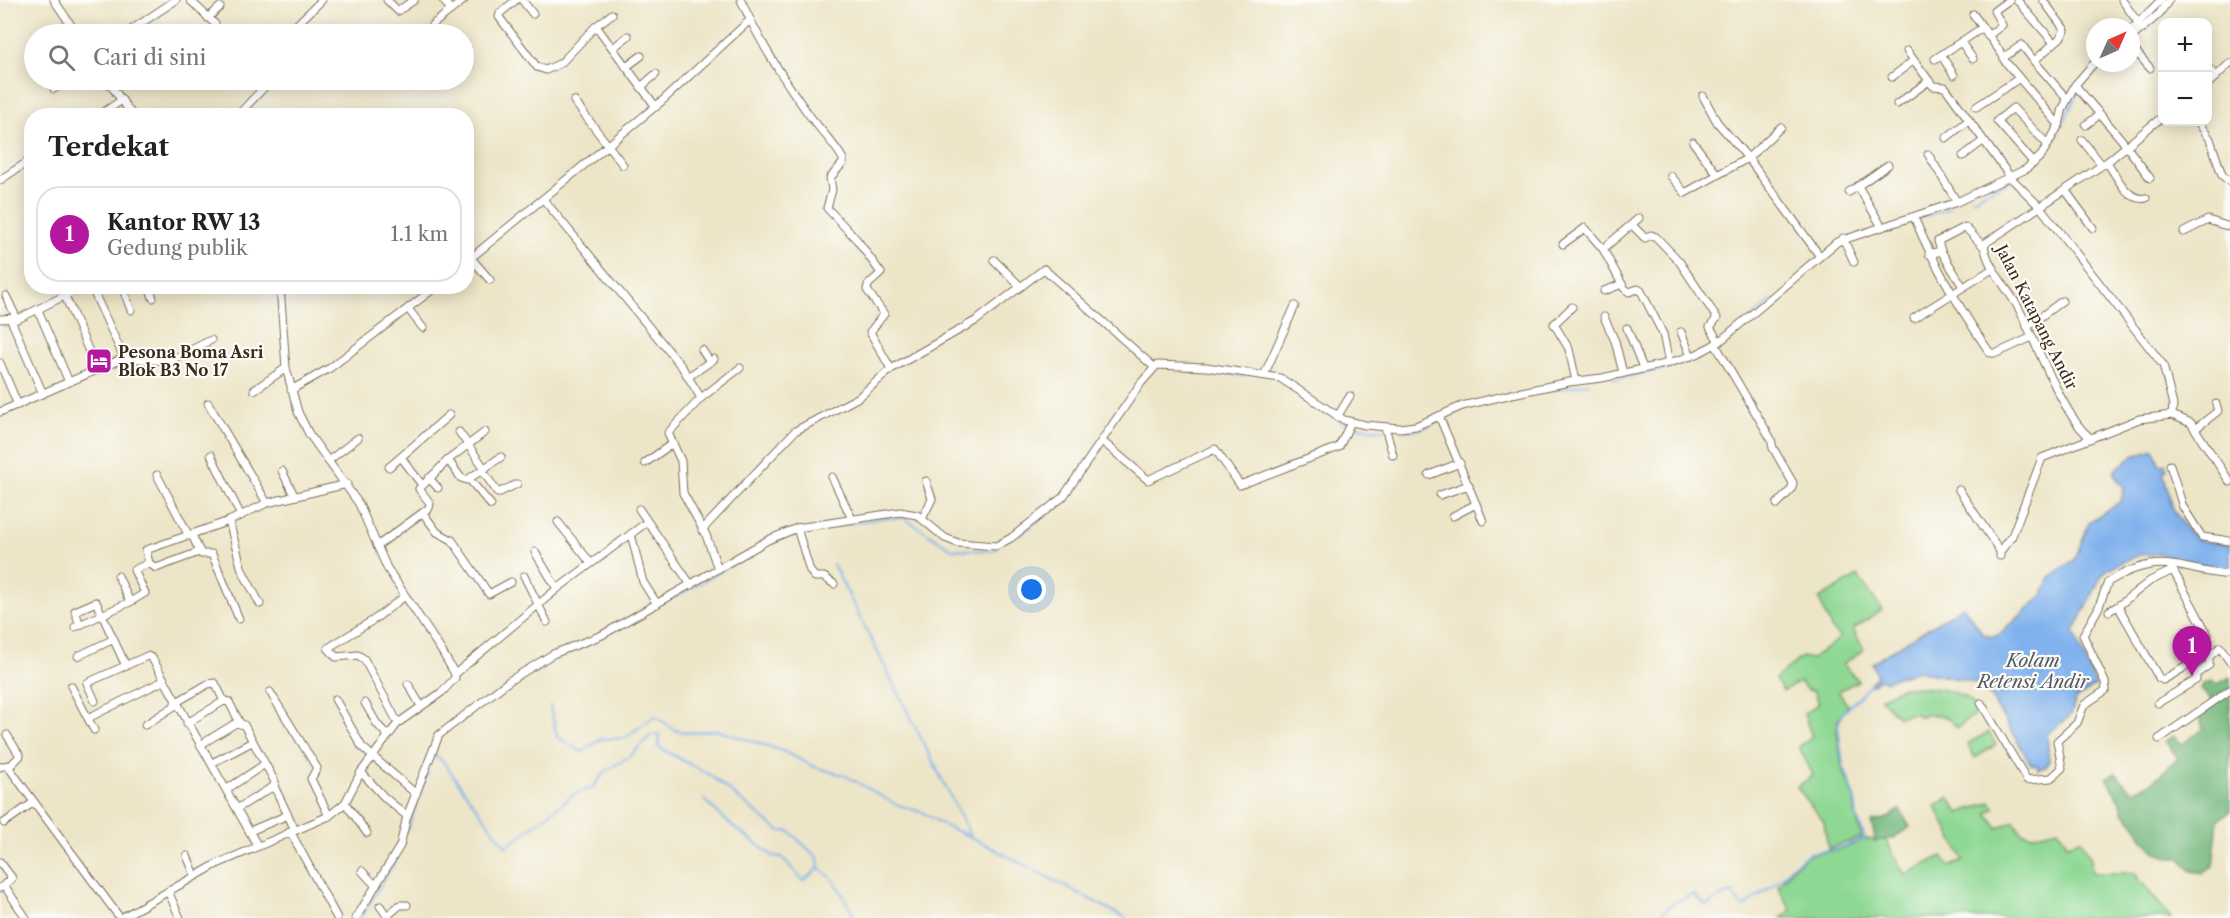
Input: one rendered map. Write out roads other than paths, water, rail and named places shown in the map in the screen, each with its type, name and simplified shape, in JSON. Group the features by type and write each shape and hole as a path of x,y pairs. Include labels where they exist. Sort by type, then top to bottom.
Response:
{"street":[{"path":"54,0 70,24"},
{"path":"140,24 176,0"},
{"path":"190,0 215,24"},
{"path":"297,24 322,0"},
{"path":"387,0 398,11 414,0"},
{"path":"443,0 451,10"},
{"path":"433,24 464,0"},
{"path":"516,0 500,13 499,18 541,70 561,63 596,26 612,14"},
{"path":"522,0 534,14"},
{"path":"741,0 750,20 807,113 824,129 843,159 843,163 830,178 832,188 827,208 857,240 881,273 868,285 867,290 884,313 870,332 891,369"},
{"path":"1988,36 2002,25 1994,11 2009,0"},
{"path":"2017,0 2054,43"},
{"path":"2034,61 2065,30 2043,0"},
{"path":"2122,0 2135,18"},
{"path":"2140,23 2161,0"},
{"path":"2140,30 2159,14 2169,0"},
{"path":"208,18 220,6"},
{"path":"1973,14 2004,57 2005,63 2059,124"},
{"path":"474,256 656,107 750,20"},
{"path":"596,26 656,107"},
{"path":"1954,75 1938,57 1982,28"},
{"path":"612,48 628,36"},
{"path":"1961,42 1973,59"},
{"path":"2004,57 2022,45 2067,99"},
{"path":"1907,51 1934,87 1945,87 2012,179 2040,207 2163,365 2173,405 2172,415"},
{"path":"626,67 641,56"},
{"path":"2140,57 2150,69"},
{"path":"1892,77 1913,61"},
{"path":"2212,81 2230,63"},
{"path":"2212,71 2217,77"},
{"path":"356,918 400,846 407,816 439,735 448,726 509,681 554,654 592,639 768,540 797,529 900,512 922,519 945,538 958,543 996,546 1011,538 1063,497 1104,442 1154,367 1172,364 1263,375 1291,383 1350,424 1385,429 1416,426 1440,419 1462,406 1576,381 1602,378 1690,356 1717,345 1819,255 1844,240 1915,219 2012,179 2034,163 2048,145 2059,124 2067,99 2087,72"},
{"path":"641,87 656,74"},
{"path":"1976,107 2018,79"},
{"path":"1897,104 1929,81"},
{"path":"2076,87 2126,145 2150,178"},
{"path":"114,90 128,108"},
{"path":"245,108 262,90"},
{"path":"1703,96 1717,122 1748,159 1819,255"},
{"path":"110,108 122,100"},
{"path":"574,101 610,145 623,165"},
{"path":"2034,163 1997,121 2013,108 2048,145"},
{"path":"2086,125 2100,114"},
{"path":"1946,138 1968,121"},
{"name":"Jalan Katapang Andir","path":"2091,438 2084,431 2058,390 2028,327 1984,247 1989,239 2066,191 2158,121"},
{"path":"2201,126 2210,140 2222,175 2230,182"},
{"path":"1671,176 1685,193 1748,159 1781,127"},
{"path":"2082,140 2127,191 2138,199 2146,198"},
{"path":"1963,156 1983,141"},
{"path":"1693,142 1717,174"},
{"path":"1928,154 1957,201"},
{"path":"0,180 24,164"},
{"path":"1849,192 1888,165"},
{"path":"1858,186 1882,227"},
{"path":"2066,191 2093,228"},
{"path":"544,200 688,377 701,398"},
{"path":"1603,249 1639,218"},
{"path":"1915,219 1929,254 1951,295 1990,353 1997,353 2032,338"},
{"path":"2184,232 2208,220 2230,226"},
{"path":"1632,225 1645,238 1651,235 1656,237 1679,261 1717,318 1710,327 1717,345 1771,439 1773,448 1793,483 1791,490 1777,504"},
{"path":"1963,287 1941,251 1938,241 1965,227 1984,247"},
{"path":"1563,244 1584,228 1603,249 1622,284 1629,292 1638,289 1641,291 1663,334 1669,363"},
{"path":"1844,240 1854,262"},
{"path":"1929,254 1941,251"},
{"path":"994,260 1020,286"},
{"path":"474,265 490,280"},
{"path":"1914,318 1994,268"},
{"path":"702,530 795,431 859,397 891,369 977,320 1020,286 1046,270 1154,367"},
{"path":"1604,291 1622,284"},
{"path":"0,319 14,320 69,294"},
{"path":"95,294 124,358"},
{"path":"125,294 131,310"},
{"path":"152,294 153,298"},
{"path":"280,294 286,368 291,390 309,434 347,484 365,515 377,546 405,596 455,674"},
{"path":"291,390 330,368 428,294"},
{"path":"6,296 43,394"},
{"path":"65,296 97,370"},
{"path":"2028,327 2062,301"},
{"path":"1263,375 1295,306"},
{"path":"1572,307 1554,324 1569,349 1576,381"},
{"path":"38,309 69,382"},
{"path":"409,310 423,328"},
{"path":"1604,317 1615,341 1623,373"},
{"path":"1627,328 1643,368"},
{"path":"1681,332 1690,356"},
{"path":"0,412 124,358 169,361 212,340"},
{"path":"688,377 712,361 702,350"},
{"path":"0,363 18,405"},
{"path":"254,390 286,368"},
{"path":"718,569 683,492 681,460 669,430 701,398 740,368"},
{"path":"1337,417 1350,396"},
{"path":"208,403 267,503"},
{"path":"2194,429 2217,412 2219,408 2216,404"},
{"path":"389,467 449,415"},
{"path":"1959,490 2000,554 2012,536 2042,458 2139,419 2172,415 2190,423 2230,482"},
{"path":"1440,419 1484,521"},
{"path":"1104,442 1148,480 1215,449 1240,485 1339,447 1350,424"},
{"path":"1385,429 1393,455"},
{"path":"459,432 498,493 517,484"},
{"path":"377,546 423,513 430,505 420,491 422,485 448,460 484,432"},
{"path":"328,460 358,438"},
{"path":"645,463 673,443"},
{"path":"211,454 241,516"},
{"path":"401,457 422,485"},
{"path":"448,460 464,480 470,479 501,457"},
{"path":"1429,475 1460,463"},
{"path":"2169,465 2183,507 2202,537 2230,541"},
{"path":"282,471 294,495"},
{"path":"157,475 199,552"},
{"path":"832,477 852,519"},
{"path":"429,478 438,488"},
{"path":"470,479 491,505"},
{"path":"922,519 932,499 926,481"},
{"path":"239,619 212,554 199,552 155,569 149,563 146,550 229,521 267,503 347,484"},
{"path":"1440,495 1469,484"},
{"path":"1453,516 1476,504"},
{"path":"639,509 691,585"},
{"path":"423,513 437,532 452,540 489,594 512,582"},
{"path":"229,521 242,570 260,604"},
{"path":"558,522 590,562"},
{"path":"0,766 5,764 9,767 120,918 195,875 257,845 329,816 345,803 361,772 398,723 449,687 455,674 556,589 647,522"},
{"path":"797,529 813,576 824,577 834,584"},
{"path":"631,534 643,582 657,604"},
{"path":"535,552 556,589"},
{"path":"1980,703 2027,780 2051,778 2062,768 2057,741 2077,723 2084,705 2106,690 2105,682 2083,635 2098,609 2108,582 2145,565 2171,562 2200,572 2230,574"},
{"path":"126,666 103,614 94,601 75,611 78,626 103,614 130,602 145,593 134,570 149,563"},
{"path":"2109,611 2150,581 2173,570 2208,634 2204,645 2210,654 2209,665 2197,672 2196,680 2158,703"},
{"path":"118,576 130,602"},
{"path":"524,576 547,622"},
{"path":"398,723 364,659 358,655 336,657 328,648 375,620 405,596"},
{"path":"2118,606 2159,678 2163,680 2187,666"},
{"path":"78,656 114,639"},
{"path":"2210,654 2221,647 2230,662"},
{"path":"95,701 87,683 150,656 257,845"},
{"path":"88,718 163,681"},
{"path":"145,725 214,682 224,701 229,702 240,723 244,725 275,782 274,786 293,830 337,918"},
{"path":"408,684 421,706"},
{"path":"71,686 94,730"},
{"path":"2159,740 2230,690"},
{"path":"270,692 317,768 311,779 329,816"},
{"path":"335,699 358,741 372,757 416,794"},
{"path":"187,723 224,701"},
{"path":"365,703 377,724 388,736"},
{"path":"200,744 240,723"},
{"path":"7,735 20,756 9,767"},
{"path":"212,763 252,741"},
{"path":"227,789 265,764"},
{"path":"361,772 385,798 407,816"},
{"path":"238,808 274,786"},
{"path":"4,823 34,802"},
{"path":"345,803 366,833"},
{"path":"250,831 288,815"},
{"path":"187,856 195,875"},
{"path":"0,862 12,878 2,887 26,918"},
{"path":"362,871 376,886"},
{"path":"168,891 180,918"},
{"path":"380,906 388,917 400,905 407,905"}],"water":[{"name":"Kolam Retensi Andir","path":"2153,449 2160,465 2165,464 2167,470 2163,472 2173,509 2185,528 2197,540 2230,544 2230,571 2200,568 2161,554 2140,555 2109,568 2102,575 2074,632 2096,686 2076,698 2071,715 2047,734 2049,760 2046,767 2038,769 2037,765 2031,764 1990,696 1980,685 1917,671 1884,681 1879,679 1872,685 1870,683 1877,676 1872,663 1963,606 1983,634 1993,637 2000,634 2043,595 2050,577 2075,559 2089,523 2121,501 2124,488 2115,476 2115,470 2131,457"}],"waterway":[{"path":"2149,18 2165,0"},
{"path":"2062,126 2082,82"},
{"path":"2046,154 2059,131"},
{"path":"1972,199 2010,180"},
{"path":"1879,232 1950,208"},
{"path":"1730,337 1773,300"},
{"path":"1613,379 1675,366 1710,351"},
{"path":"1185,369 1245,376"},
{"path":"1498,401 1589,383"},
{"path":"1300,395 1339,420 1359,427 1384,430"},
{"path":"1405,431 1424,428 1460,410"},
{"path":"1020,535 1065,499"},
{"path":"801,532 883,518 904,518 952,549 992,551 997,548"},
{"path":"770,543 796,534"},
{"path":"674,598 747,556"},
{"path":"833,564 971,837 1126,918"},
{"path":"498,694 556,657 595,641"},
{"path":"1656,918 1672,904 1693,894 1706,906 1732,893 1743,908 1810,853 1837,849 1865,838 1857,817 1855,797 1843,765 1838,725 1842,714 1871,684"},
{"path":"550,706 557,737 582,752 601,739 625,738 655,716 675,730 688,733 716,730 778,749 815,767 846,776 895,804 924,813 945,826 971,837"},
{"path":"434,756 441,759 506,847 576,793 592,788 606,771 630,756 651,735 660,734 658,747 710,775 780,831 789,831 818,858 819,868"},
{"path":"407,831 428,771"},
{"path":"704,800 731,825 773,856 782,857 803,881 819,868 826,873 840,890 855,918"},
{"path":"361,918 398,856"}],"place":[{"name":"Pesona Boma Asri Blok B3 No 17","path":"99,361"},
{"name":"Kantor RW 13","path":"2192,676"}]}
